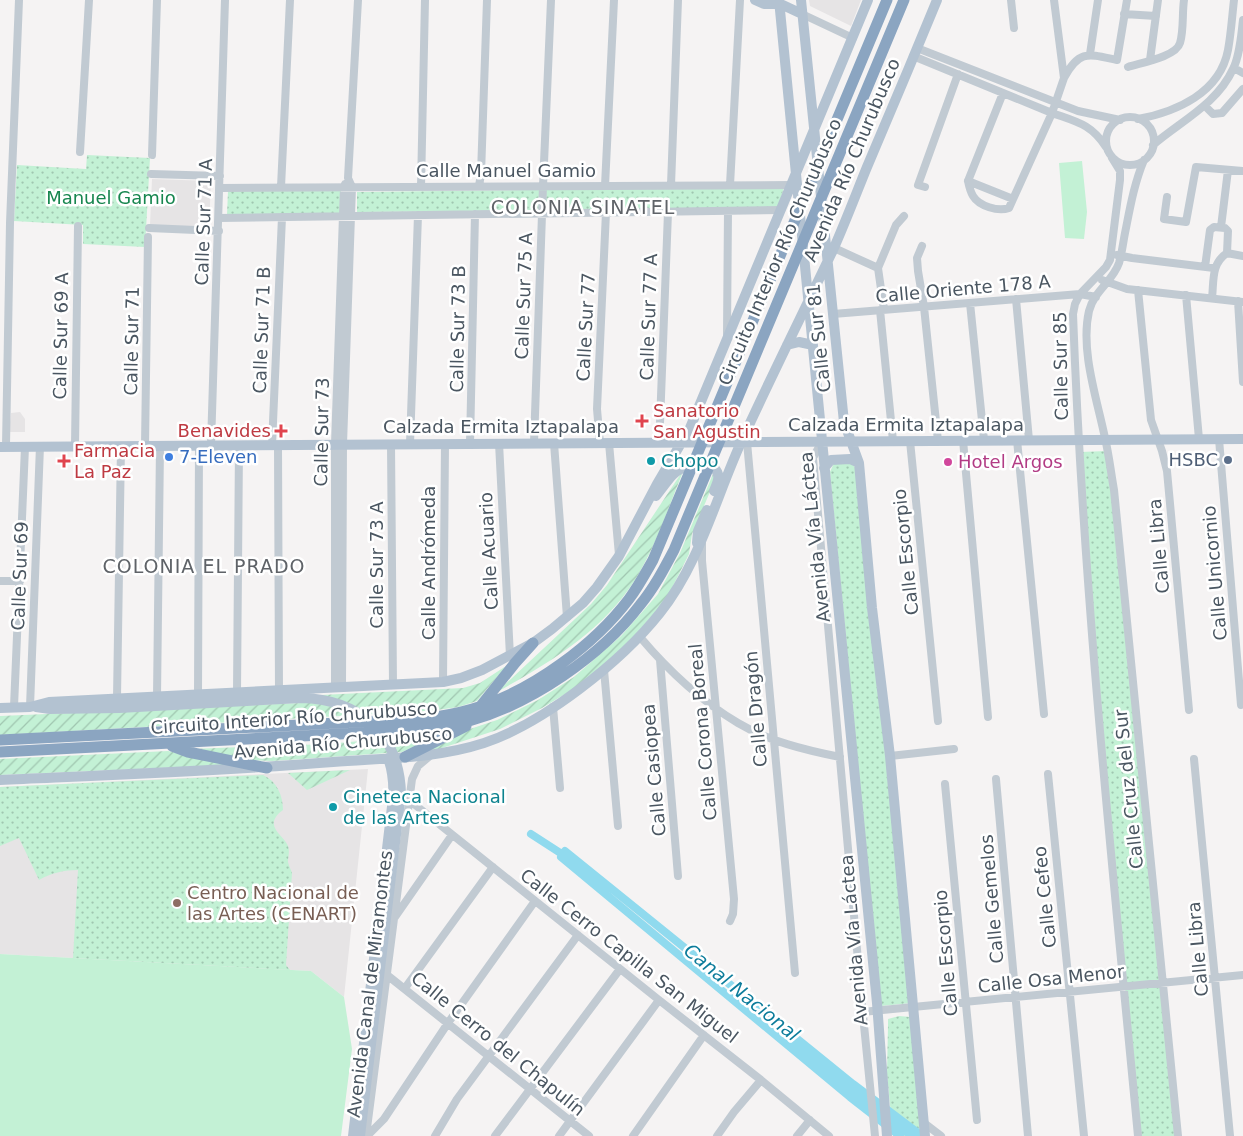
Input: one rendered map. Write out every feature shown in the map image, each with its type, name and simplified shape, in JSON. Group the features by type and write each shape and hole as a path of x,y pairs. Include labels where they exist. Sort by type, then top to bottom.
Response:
{"highway":[{"name":"Circuito Interior Río Churubusco","path":"0,752 414,730 454,725 542,676 574,653 603,628 638,587 653,560 888,0"},
{"name":"Circuito Interior Río Churubusco","path":"0,740 422,719 480,712 511,705 546,685 583,660 613,635 650,592 680,536 904,0"},
{"path":"405,757 480,712 515,663 533,643"},
{"path":"166,744 188,752 267,768"}],"main road":[{"path":"755,0 764,4 777,2 802,14"},
{"name":"Calle Sur 81","path":"801,0 844,422 852,441"},
{"path":"118,703 157,696 443,682 476,673 510,656 533,643 567,617 597,587 619,556 693,421 868,0"},
{"name":"Avenida Río Churubusco","path":"0,780 267,768 431,755 467,748 496,739 528,723 604,670 640,637 669,600 696,552 787,345 834,248 937,0"},
{"name":"Calle Sur 81","path":"777,2 797,172 822,441"},
{"path":"787,345 799,342 813,345"},
{"name":"Calzada Ermita Iztapalapa","path":"3,446 1243,439"},
{"name":"Avenida Vía Láctea","path":"822,441 887,1132"},
{"path":"852,441 859,463 872,608 890,756 925,1130"},
{"path":"824,468 831,460 850,459 859,463"},
{"path":"643,513 680,468 714,468 719,475 719,480 698,531 696,552"},
{"path":"0,708 30,706 50,709 118,703 309,698 326,700 342,705 364,717 378,729 396,759 401,784 401,801 390,916"},
{"name":"Avenida Canal de Miramontes","path":"352,1136 393,798 394,781 388,758"},
{"path":"386,853 389,860 393,862 399,861 403,856"},
{"path":"384,871 388,868 393,868 398,872 399,877"},
{"name":"Avenida Canal de Miramontes","path":"360,1136 375,1014 390,916"},
{"path":"375,1014 385,989"}],"street":[{"path":"3,446 19,0"},
{"path":"80,152 89,0"},
{"path":"152,155 156,0"},
{"name":"Calle Sur 71 A","path":"211,445 225,0"},
{"path":"280,187 290,0"},
{"name":"Calle Sur 73","path":"339,444 351,216 348,178 358,0"},
{"path":"421,187 425,0"},
{"path":"479,186 487,0"},
{"name":"Calle Sur 75 A","path":"534,443 551,0"},
{"path":"605,186 614,0"},
{"path":"671,185 678,0"},
{"path":"730,185 740,0"},
{"path":"1011,0 1014,28"},
{"path":"1054,0 1064,78"},
{"path":"1090,54 1098,0"},
{"path":"1003,93 968,181 974,198 993,209 1003,210 1009,208 1052,113 1064,78 1075,61 1090,54 1117,60 1127,0"},
{"path":"1150,60 1158,0"},
{"path":"1128,67 1176,50 1180,44 1184,0"},
{"path":"1106,147 1108,131 1113,124 1129,118 1138,119 1157,116 1188,102 1209,87 1223,66 1228,51 1234,0"},
{"path":"802,14 853,38"},
{"path":"1124,14 1156,16"},
{"path":"1153,145 1205,106 1225,86 1234,68 1243,20"},
{"path":"915,52 958,74 1092,129 1112,158 1124,165 1138,164 1151,152 1153,145 1150,130 1138,119"},
{"path":"915,52 1078,111 1120,120"},
{"path":"1234,68 1243,73"},
{"path":"925,187 918,185 958,74"},
{"path":"1205,106 1213,114 1222,113 1243,89"},
{"name":"Calle Sur 85","path":"1078,440 1073,314 1080,294 1106,267 1111,254 1120,180 1120,171 1112,158"},
{"name":"Calle Sur 85","path":"1106,439 1088,357 1088,316 1096,297 1114,274 1120,256 1132,192 1144,160"},
{"path":"1167,197 1164,219 1188,221 1195,170 1199,167 1243,171"},
{"path":"1221,228 1228,170"},
{"path":"151,174 220,176"},
{"path":"968,181 1013,199"},
{"name":"Calle Manuel Gamio","path":"220,188 792,185"},
{"name":"Calle Sur 73","path":"339,688 339,444 343,216 348,187"},
{"path":"218,218 782,210"},
{"path":"727,338 728,211"},
{"name":"Calle Sur 77","path":"606,212 597,409 605,443 619,556"},
{"name":"Calle Sur 77 A","path":"660,423 668,212"},
{"name":"Calle Sur 73 B","path":"470,444 476,214"},
{"path":"410,444 418,215"},
{"path":"893,441 878,268 896,225 904,216"},
{"name":"Calle Sur 71 B","path":"279,691 275,445 282,217"},
{"name":"Calle Sur 69 A","path":"75,446 78,226"},
{"path":"1205,267 1210,230 1214,227 1225,228 1228,231 1227,253 1214,268 1212,298"},
{"name":"Calle Sur 71","path":"145,446 148,233 219,231"},
{"path":"922,246 917,258 918,271 924,307 938,441"},
{"path":"834,248 878,268"},
{"path":"1227,253 1243,256"},
{"path":"1111,254 1214,268"},
{"path":"1096,278 1127,289 1240,302 1243,382"},
{"name":"Calle Libra","path":"1138,290 1151,420 1167,471 1190,710"},
{"name":"Calle Oriente 178 A","path":"833,314 1080,294 1096,297"},
{"path":"1186,295 1199,439"},
{"path":"1016,299 1029,440"},
{"path":"970,303 984,440"},
{"name":"Calle Cruz del Sur","path":"1106,439 1114,490 1178,1136"},
{"name":"Calle Unicornio","path":"1219,439 1241,706"},
{"path":"963,440 988,717"},
{"path":"1017,440 1044,714"},
{"name":"Calle Cruz del Sur","path":"1078,440 1099,728 1138,1136"},
{"name":"Avenida Vía Láctea","path":"822,441 813,458 862,1012 876,1136"},
{"name":"Calle Escorpio","path":"910,441 938,721"},
{"name":"Calle Dragón","path":"744,442 795,973"},
{"name":"Calle Acuario","path":"499,443 510,656"},
{"path":"554,443 567,617"},
{"name":"Calle Sur 73 A","path":"391,444 393,685"},
{"name":"Calle Andrómeda","path":"443,682 444,444"},
{"path":"198,695 200,445"},
{"path":"237,693 239,445"},
{"name":"Calle Sur 69","path":"14,707 25,446"},
{"name":"Calle Sur 69","path":"30,706 40,446"},
{"path":"118,703 121,446"},
{"path":"157,696 160,446"},
{"name":"Calle Corona Boreal","path":"702,539 702,561 715,708 734,899 733,914 730,921"},
{"path":"0,581 20,581"},
{"path":"640,637 660,660 715,708 739,724 774,740 840,757"},
{"name":"Calle Casiopea","path":"660,660 678,876"},
{"path":"604,670 618,826"},
{"path":"553,707 560,788"},
{"path":"890,756 954,749"},
{"name":"Avenida Canal de Miramontes","path":"366,1136 387,975 390,916 403,856 413,773 431,755"},
{"name":"Calle Libra","path":"1194,759 1230,1136"},
{"name":"Calle Cefeo","path":"1048,774 1084,1136"},
{"name":"Calle Gemelos","path":"996,779 1028,1136"},
{"name":"Calle Escorpio","path":"945,784 977,1120"},
{"name":"Calle Cerro Capilla San Miguel","path":"409,800 829,1136"},
{"path":"390,916 452,834"},
{"path":"405,988 493,867"},
{"path":"366,1136 387,1115 448,1023 535,901"},
{"path":"435,1136 457,1099 578,935"},
{"path":"495,1136 620,969"},
{"name":"Calle Cerro del Chapulín","path":"387,975 589,1136"},
{"name":"Calle Osa Menor","path":"862,1012 1243,975"},
{"path":"559,1136 659,1000"},
{"path":"633,1136 704,1035"},
{"path":"717,1136 761,1080"},
{"path":"370,1114 387,1115"},
{"path":"797,1136 810,1120"},
{"path":"925,1130 941,1136"}],"shaded area":[{"path":"809,0 861,0 851,26 810,6"},
{"path":"152,179 211,181 209,227 150,225"},
{"path":"20,412 25,419 25,432 9,432 11,413"},
{"name":"Centro Nacional de las Artes (CENART)","path":"368,769 344,997 311,971 0,954 0,787"}],"green space":[{"name":"Manuel Gamio","path":"87,155 150,158 145,247 83,244 83,225 14,221 17,165 86,169"},
{"path":"1082,161 1087,212 1084,239 1065,238 1059,163"},
{"path":"784,187 778,209 357,212 357,192"},
{"path":"341,190 340,213 227,215 228,191"},
{"path":"1107,451 1175,1136 1140,1136 1124,977 1080,452"},
{"path":"851,462 856,469 912,1003 881,1006 830,472 834,463"},
{"path":"684,469 662,526 643,567 622,599 591,631 573,645 536,670 497,692 591,604 607,585"},
{"path":"713,474 715,480 692,534 689,554 666,600 627,644 580,685 542,708 500,729 439,749 425,751 470,729 497,720 538,700 574,677 621,636 658,594 680,553"},
{"path":"506,666 477,701 458,707 430,711 0,735 0,716 301,703 301,696 463,688 480,683"},
{"path":"442,734 402,752 272,761 250,760 191,749 326,744"},
{"path":"168,751 229,765 0,775 0,759"},
{"path":"350,770 307,790 288,773"},
{"name":"Centro Nacional de las Artes (CENART)","path":"263,775 272,781 278,789 283,805 283,810 274,821 274,826 288,846 288,862 292,873 286,965 290,970 73,958 78,870 58,872 39,880 19,838 0,846 0,787"},
{"path":"0,954 311,971 344,997 352,1049 341,1136 0,1136"},
{"path":"899,1016 911,1017 921,1136 893,1136 887,1074 888,1019"}],"waterway":[{"name":"Canal Nacional","path":"531,834 565,856"},
{"name":"Canal Nacional","path":"900,1136 850,1097 561,857 565,851 853,1084 922,1136"},
{"name":"Canal Nacional","path":"789,1039 865,1101 912,1136"}],"place":[{"name":"Sanatorio San Agustin","path":"642,421"},
{"name":"Benavides","path":"281,431"},
{"name":"7-Eleven","path":"169,457"},
{"name":"HSBC","path":"1228,460"},
{"name":"Farmacia La Paz","path":"64,461"},
{"name":"Chopo","path":"651,461"},
{"name":"Hotel Argos","path":"948,462"},
{"name":"Cineteca Nacional de las Artes","path":"333,807"},
{"name":"Centro Nacional de las Artes (CENART)","path":"177,903"}],"district":[{"name":"COLONIA SINATEL","path":"583,207"},
{"name":"COLONIA EL PRADO","path":"204,566"}]}
